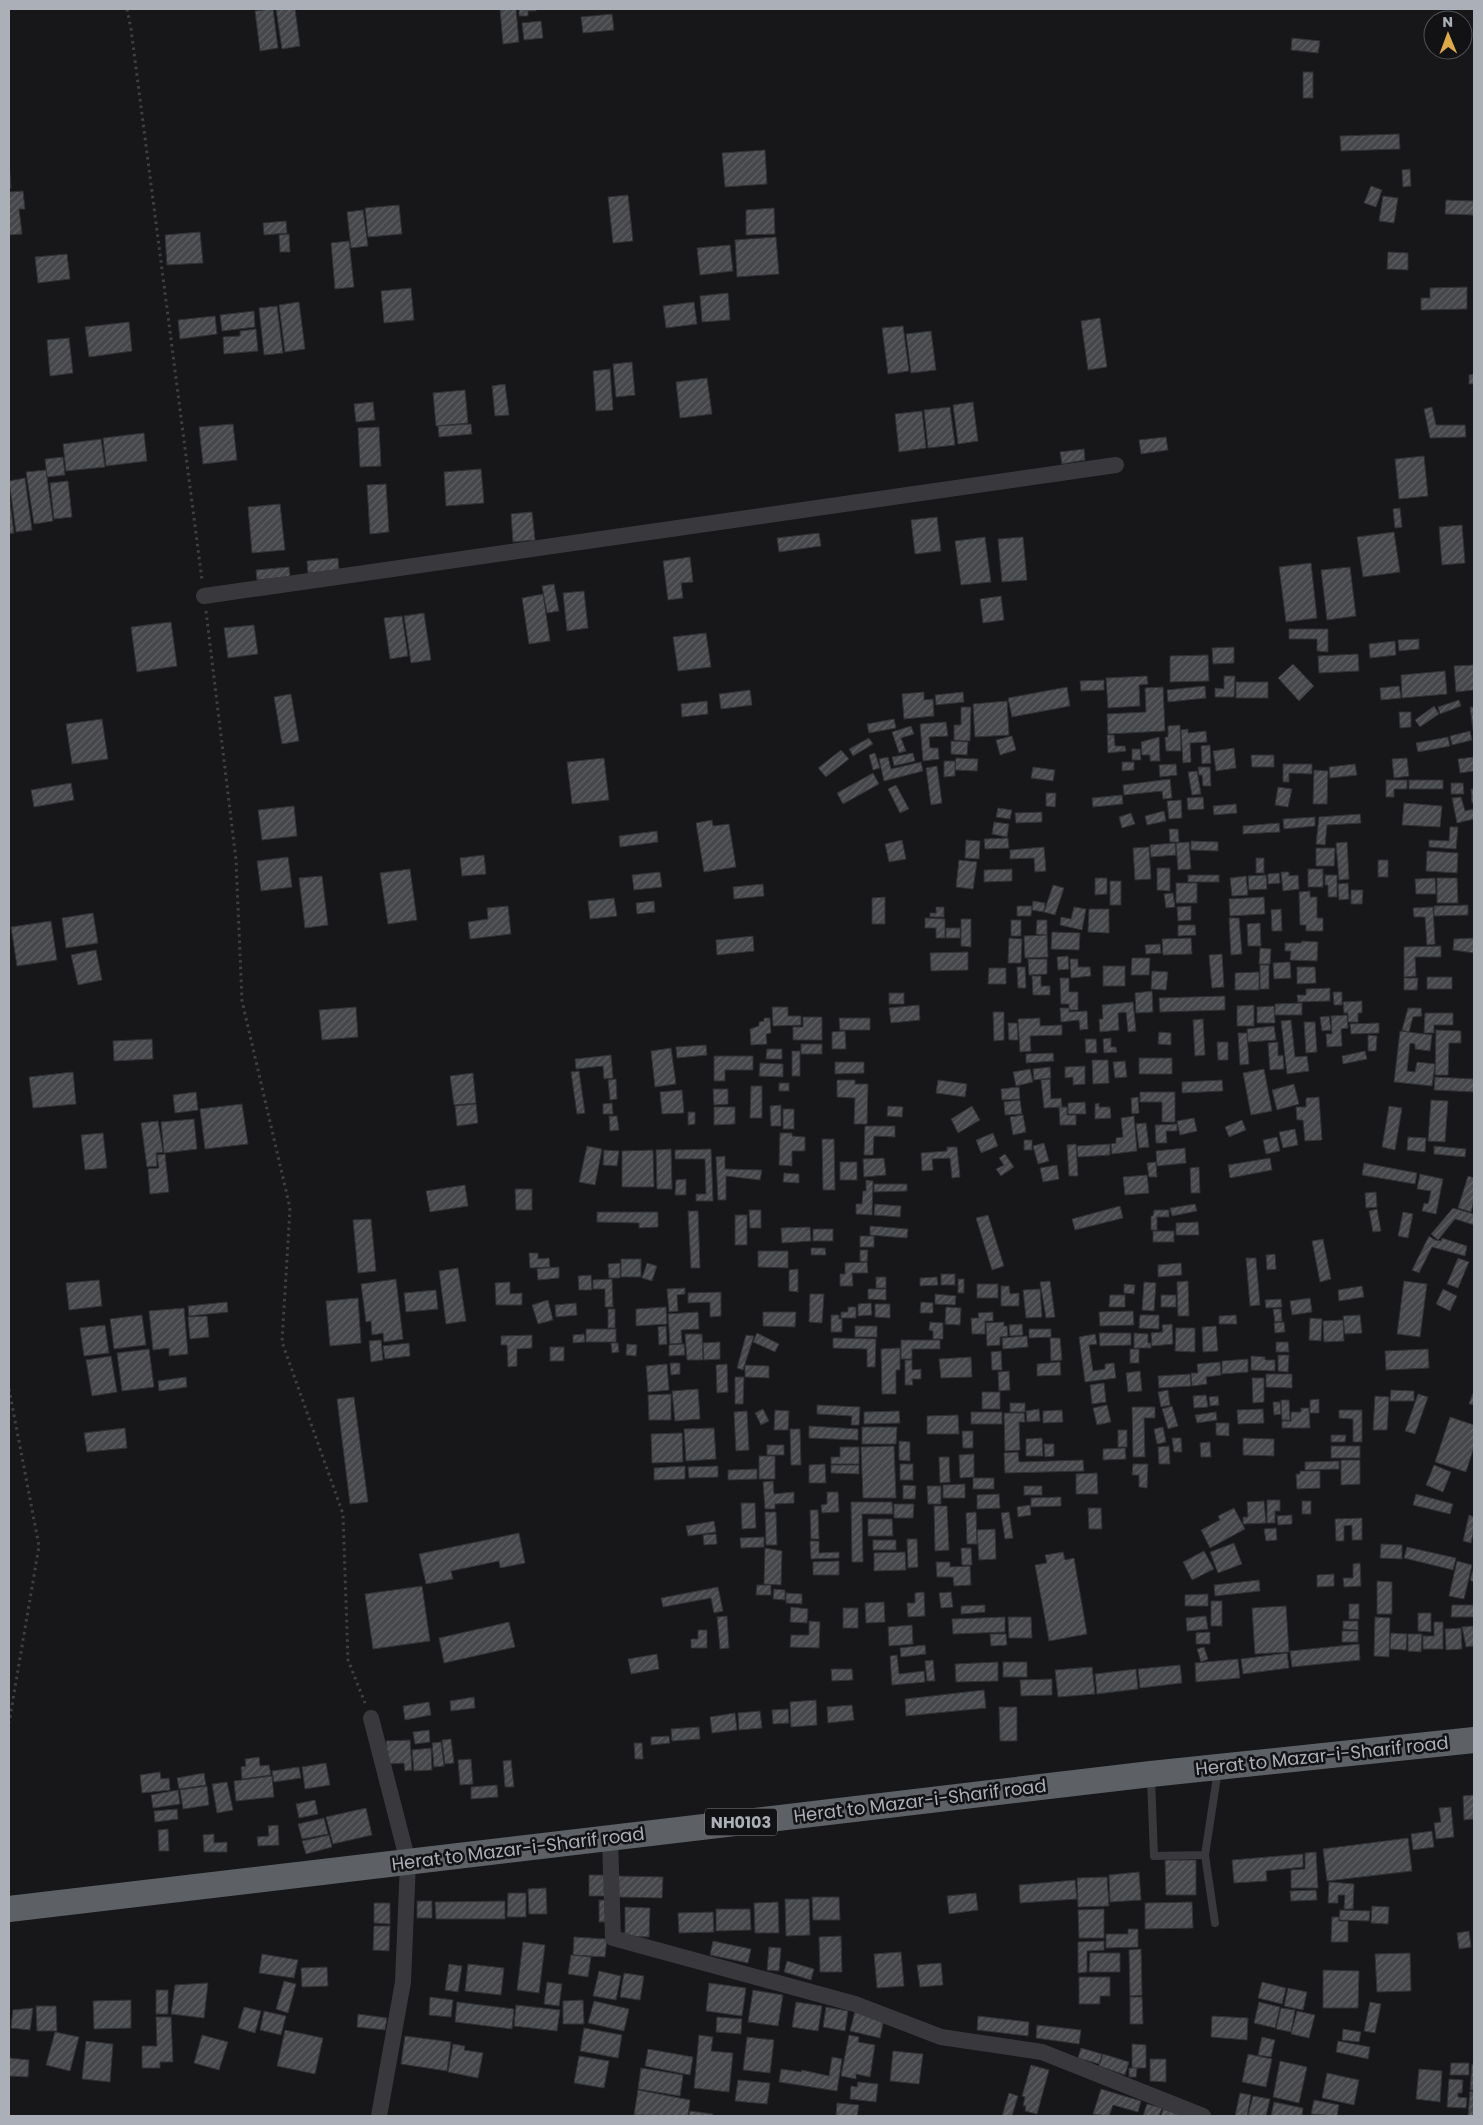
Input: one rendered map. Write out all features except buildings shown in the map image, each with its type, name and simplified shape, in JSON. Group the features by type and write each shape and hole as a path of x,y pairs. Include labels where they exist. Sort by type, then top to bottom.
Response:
{"highway":[{"name":"Herat to Mazar-i-Sharif road","path":"9,1909 1151,1774 1474,1740"}],"street":[{"path":"204,596 1116,465"},
{"path":"371,1718 408,1862 402,1982 379,2116"},
{"path":"610,1838 614,1938 855,2004 941,2038 1042,2052 1202,2116"}],"lane":[{"path":"1215,1924 1205,1855 1218,1767"},
{"path":"1151,1774 1154,1856 1205,1855"}],"path":[{"path":"127,9 204,596 236,860 242,1001 290,1208 282,1342 343,1514 348,1660 371,1718"},
{"path":"9,1388 39,1546 9,1724"}]}
